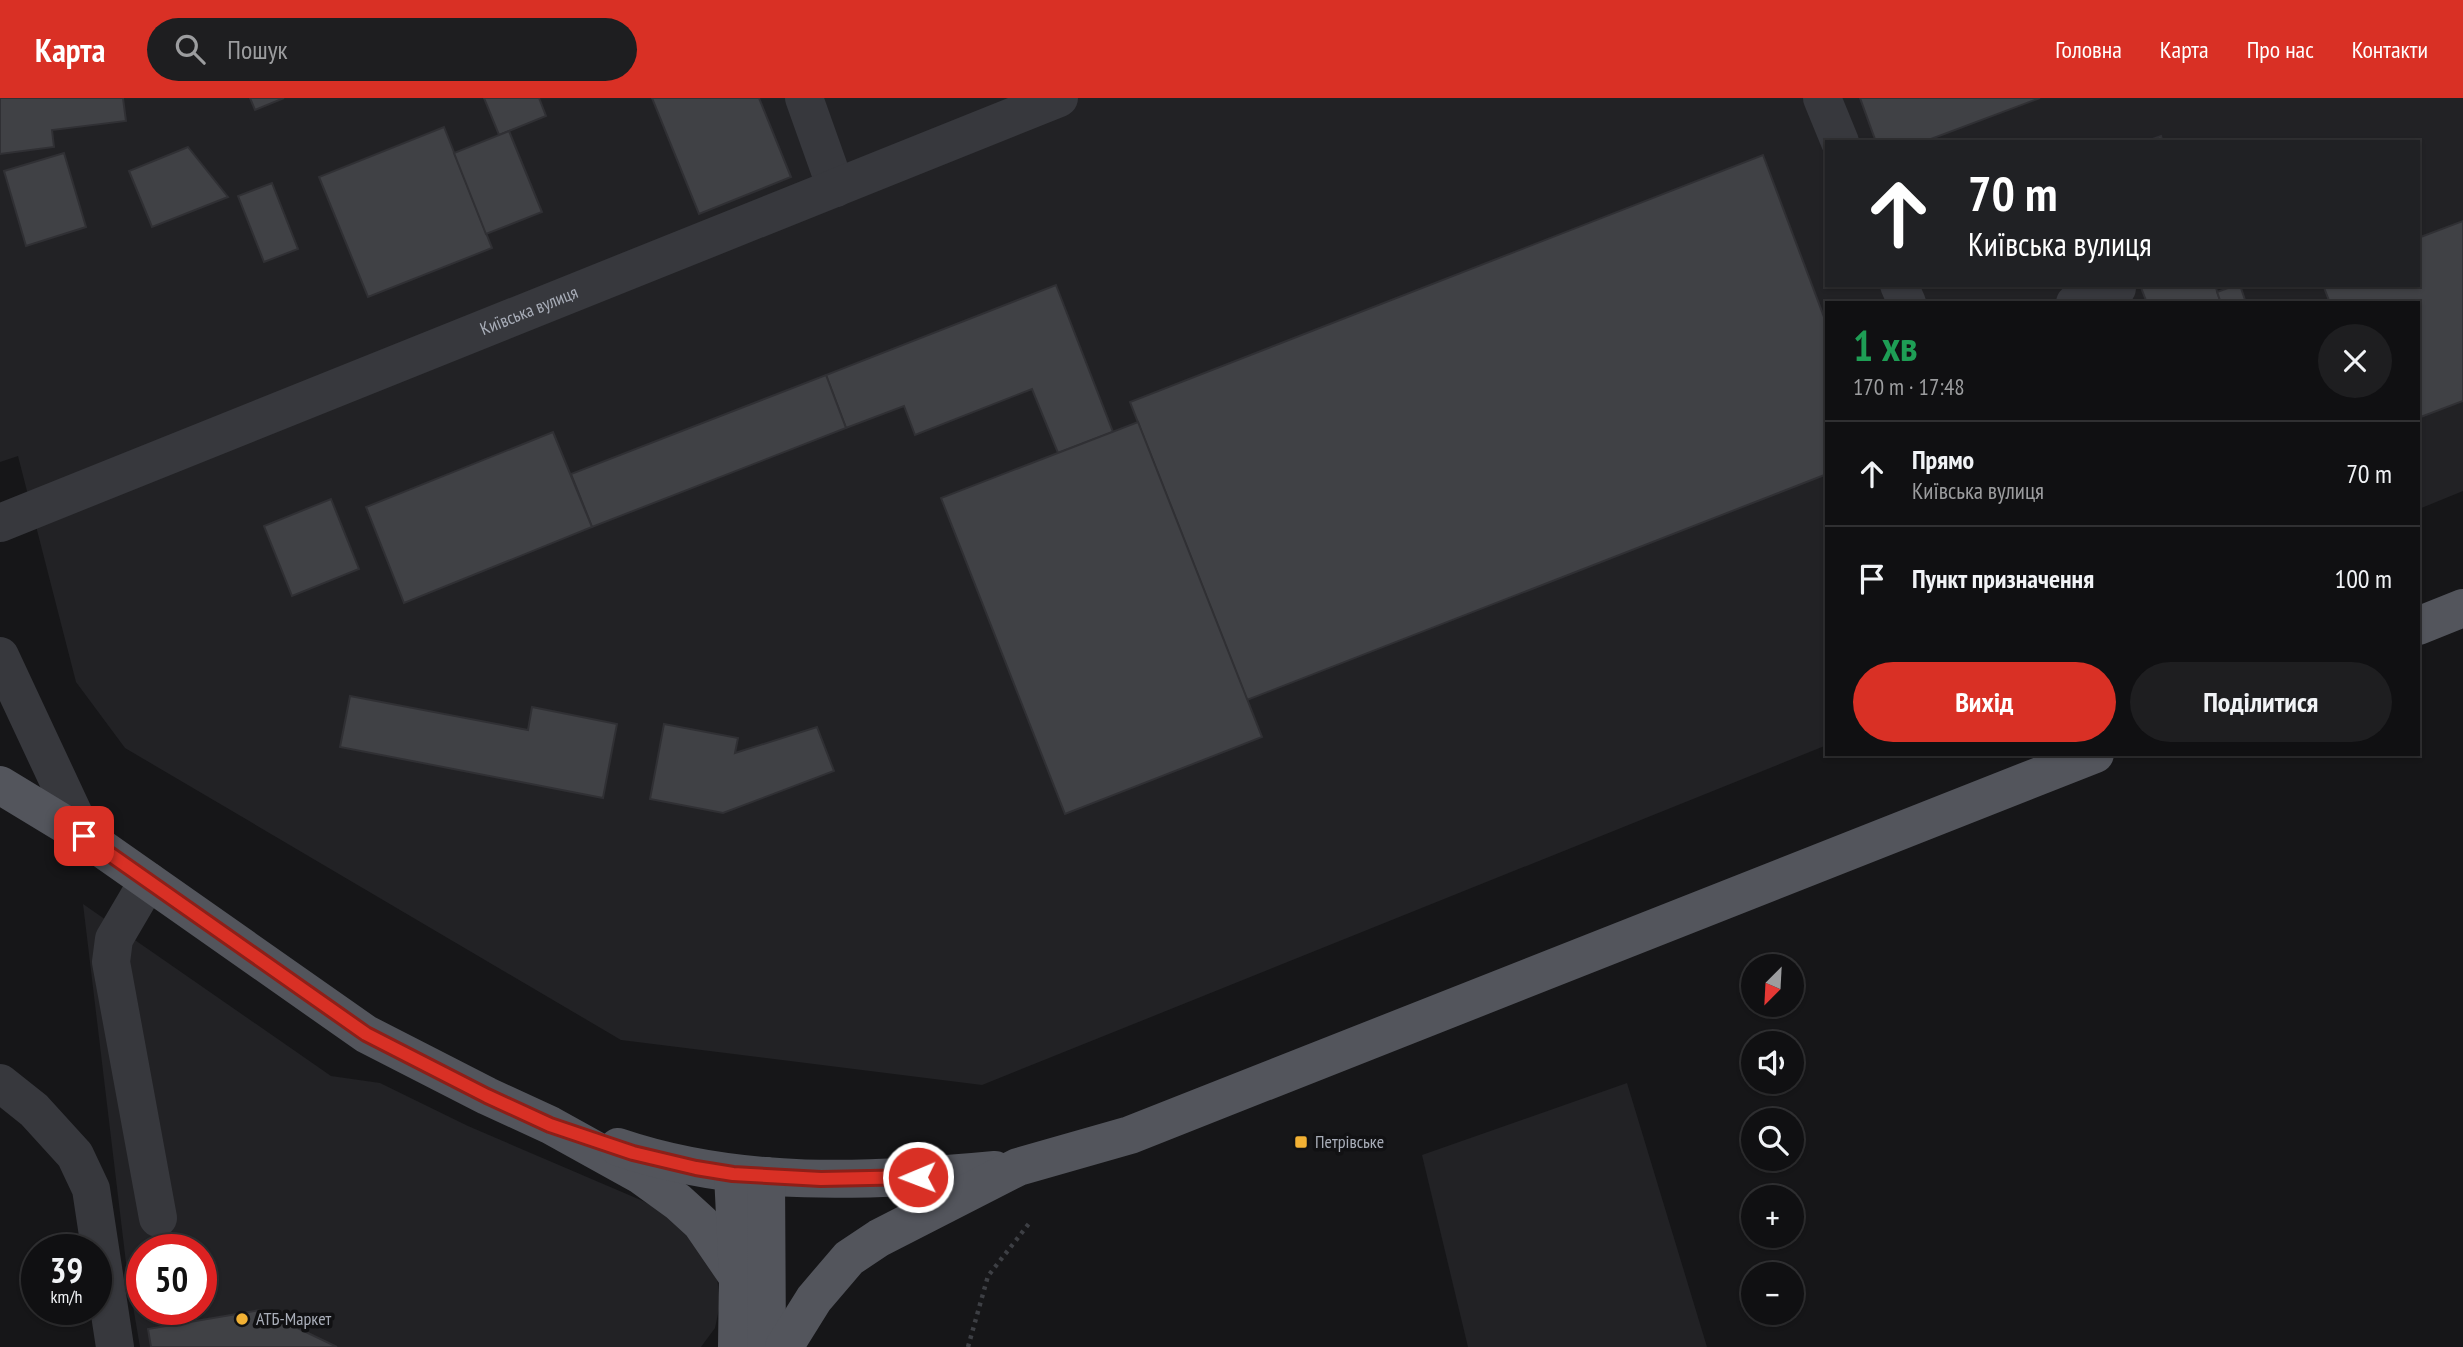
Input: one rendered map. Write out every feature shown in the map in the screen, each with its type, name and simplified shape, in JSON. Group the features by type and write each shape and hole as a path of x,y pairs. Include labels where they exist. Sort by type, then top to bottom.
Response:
{"main road":[{"path":"2420,625 2463,608"},
{"path":"550,1125 633,1153 696,1168 750,1175 821,1179 918,1177 1018,1167 1130,1135 2090,756"},
{"path":"0,785 84,836 366,1034 476,1091 550,1125 642,1176 701,1223 738,1278"},
{"path":"784,1347 814,1299 849,1258 879,1237 1018,1167"},
{"path":"737,1347 738,1278 750,1175"},
{"path":"750,1175 767,1347"}],"street":[{"path":"804,98 835,188"},
{"name":"Київська вулиця","path":"0,523 1059,98"},
{"path":"1822,98 1839,140"},
{"path":"2081,301 2117,288"},
{"path":"0,656 84,836"},
{"path":"148,881 114,939 111,962 158,1218"},
{"path":"0,1083 34,1110 75,1155 90,1189 115,1347"}],"path":[{"path":"968,1347 988,1276 1031,1221"}],"shaded area":[{"path":"0,98 2463,98 2463,491 2420,509 2420,301 1825,301 1825,746 982,1085 621,1040 125,748 76,682 18,456 0,462"},
{"path":"83,904 331,1076 380,1083 468,1126 643,1201 677,1220 717,1276 720,1304 715,1328 701,1347 140,1347 136,1325 217,1325 217,1234 126,1234 126,1263"},
{"path":"1627,1083 1707,1347 1468,1347 1422,1155"}],"building":[{"path":"0,98 123,98 126,121 52,130 54,147 0,154"},
{"path":"250,98 284,98 255,110"},
{"path":"484,98 539,98 546,116 499,135"},
{"path":"652,98 759,98 791,177 699,214"},
{"path":"1860,98 2040,98 1928,140 1875,140"},
{"path":"444,127 492,248 368,297 319,177"},
{"path":"509,131 542,212 486,234 454,153"},
{"path":"188,147 228,197 152,227 129,171"},
{"path":"64,153 86,227 26,246 4,171"},
{"path":"1763,155 1825,320 1825,475 1247,700 1130,402"},
{"path":"272,183 298,249 264,262 238,196"},
{"path":"2463,221 2463,401 2420,417 2420,301 2329,301 2324,287 2420,287 2420,237"},
{"path":"1056,285 1113,432 1058,453 1032,389 915,435 904,406 846,428 826,375"},
{"path":"2141,287 2216,287 2220,301 2146,301"},
{"path":"2241,287 2245,301 2220,301 2217,292"},
{"path":"826,375 846,428 592,527 571,474"},
{"path":"1138,422 1262,737 1065,814 941,498"},
{"path":"553,432 592,527 404,603 366,507"},
{"path":"331,499 359,569 292,596 264,526"},
{"path":"350,696 528,730 532,707 617,724 603,798 340,747"},
{"path":"664,724 738,738 735,753 817,727 834,771 723,813 650,799"},
{"name":"АТБ-Маркет","path":"260,1310 337,1347 151,1347 148,1329 172,1325 217,1325 217,1317"}],"place":[{"name":"Петрівське","path":"1301,1142"},
{"name":"АТБ-Маркет","path":"242,1319"}],"route":[{"path":"84,836 366,1034 423,1065 550,1125 633,1153 733,1174 821,1179 918,1177"}]}
